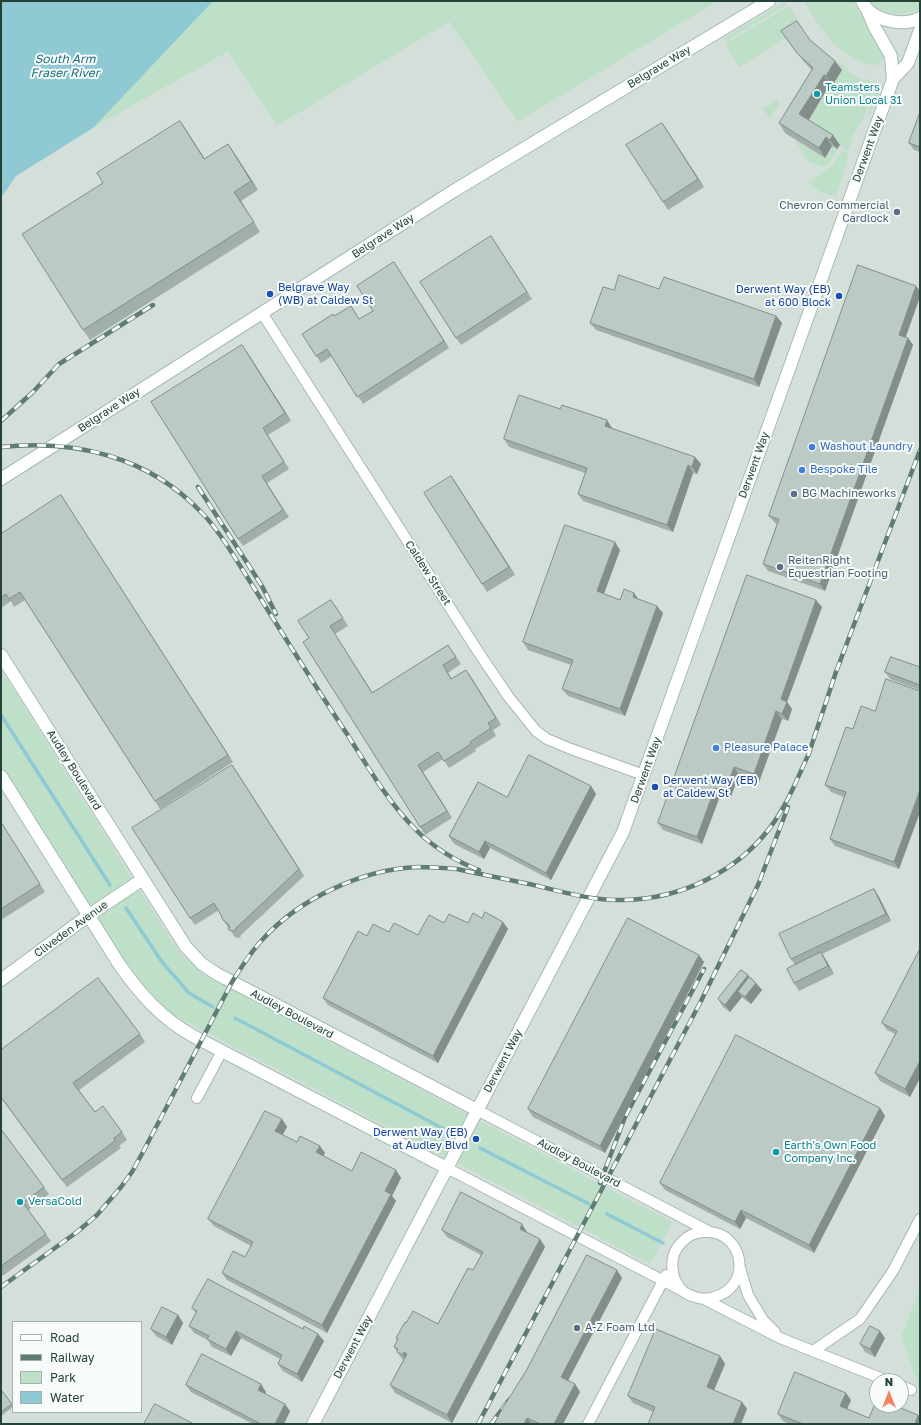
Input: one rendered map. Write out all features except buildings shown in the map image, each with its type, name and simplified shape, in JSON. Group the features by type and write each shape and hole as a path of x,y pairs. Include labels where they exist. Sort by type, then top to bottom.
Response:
{"street":[{"name":"Belgrave Way","path":"1,479 508,157 769,1"},
{"path":"864,5 884,20 902,22 920,18"},
{"name":"Derwent Way","path":"313,1424 623,832 893,79 892,56 874,26 864,5"},
{"name":"Derwent Way","path":"893,79 908,63 920,30"},
{"name":"Caldew Street","path":"262,313 477,650 508,696 528,722 536,731 547,739 644,775"},
{"name":"Audley Boulevard","path":"1,655 186,947 202,964 217,974 297,1017 710,1232"},
{"path":"1,776 119,964 137,989 149,1003 185,1031 693,1297 704,1299 714,1298 724,1294 732,1287 738,1278 740,1268"},
{"name":"Cliveden Avenue","path":"1,980 89,915 143,880"},
{"path":"197,1098 222,1051"},
{"path":"813,1351 860,1319 893,1271 920,1219"},
{"path":"684,1292 677,1284 673,1274 672,1263 674,1253 680,1243 688,1236 698,1232 719,1234 728,1239 735,1248 739,1257 740,1268 748,1296 763,1320 780,1338"},
{"path":"588,1424 672,1263"},
{"path":"704,1299 780,1338 869,1373"}],"shaded area":[{"path":"718,1 920,1 920,1286 901,1337 920,1392 920,1424 1,1424 1,198 16,176 93,128 228,52 277,125 449,22 518,122"}],"green space":[{"path":"110,1 718,1 518,122 449,22 277,126 228,52 93,128 16,176 1,198"},
{"path":"804,1 853,1 884,53 883,60 877,65 869,65 844,52 829,38 816,21"},
{"path":"870,1 920,1 920,9 907,13 894,14 881,10"},
{"path":"785,2 786,5 724,42 725,37"},
{"path":"789,6 802,28 739,67 725,44"},
{"path":"829,55 844,66 848,72 862,79 876,82 863,119 853,136 849,151 806,124 828,88 832,89 834,86 832,86 842,70 826,59"},
{"path":"877,85 880,86 878,95 865,121"},
{"path":"777,100 779,104 770,119 763,108"},
{"path":"798,141 825,158 832,146 837,150 824,167 809,162 796,142"},
{"path":"843,150 848,152 847,164 836,196 820,191 808,182 833,165"},
{"path":"1,670 180,954 207,977 672,1222 650,1264 173,1015 147,989 120,954 1,766"},
{"path":"920,1286 920,1392 901,1337"}],"water":[{"name":"South Arm Fraser River","path":"1,1 213,1 93,128 16,176 1,198"}],"waterway":[{"path":"1,715 110,885"},
{"path":"126,908 162,962 189,993 213,1007"},
{"path":"235,1018 444,1129"},
{"path":"480,1148 589,1204"},
{"path":"607,1214 663,1243"}],"railway":[{"path":"1,421 33,392 59,364 153,305"},
{"path":"1,447 29,445 57,446 110,456 135,465 159,478 181,494 202,513 222,537 303,666 396,808 416,830 438,848 454,858 479,870"},
{"path":"808,756 836,672 920,450"},
{"path":"198,487 262,586 276,614"},
{"path":"1,1287 77,1232 97,1215 121,1187 132,1172 143,1152 232,982 262,940 277,925 313,899 354,880 375,873 418,867 457,869 591,898 624,900 666,895 686,889 723,871 740,859 755,845 769,829 781,811 792,791 810,751"},
{"path":"478,1424 701,1001 758,885 788,807"},
{"path":"600,1183 625,1117 704,969"},
{"path":"491,1424 509,1400"}],"place":[{"name":"Teamsters Union Local 31","path":"817,94"},
{"name":"Chevron Commercial Cardlock","path":"897,212"},
{"name":"Belgrave Way (WB) at Caldew St","path":"270,294"},
{"name":"Derwent Way (EB) at 600 Block","path":"839,296"},
{"name":"Washout Laundry","path":"812,447"},
{"name":"Bespoke Tile","path":"802,470"},
{"name":"BG Machineworks","path":"794,494"},
{"name":"ReitenRight Equestrian Footing","path":"780,567"},
{"name":"Pleasure Palace","path":"716,748"},
{"name":"Derwent Way (EB) at Caldew St","path":"655,787"},
{"name":"Derwent Way (EB) at Audley Blvd","path":"476,1139"},
{"name":"Earth's Own Food Company Inc.","path":"776,1152"},
{"name":"VersaCold","path":"20,1202"},
{"name":"A-Z Foam Ltd","path":"577,1328"}]}
